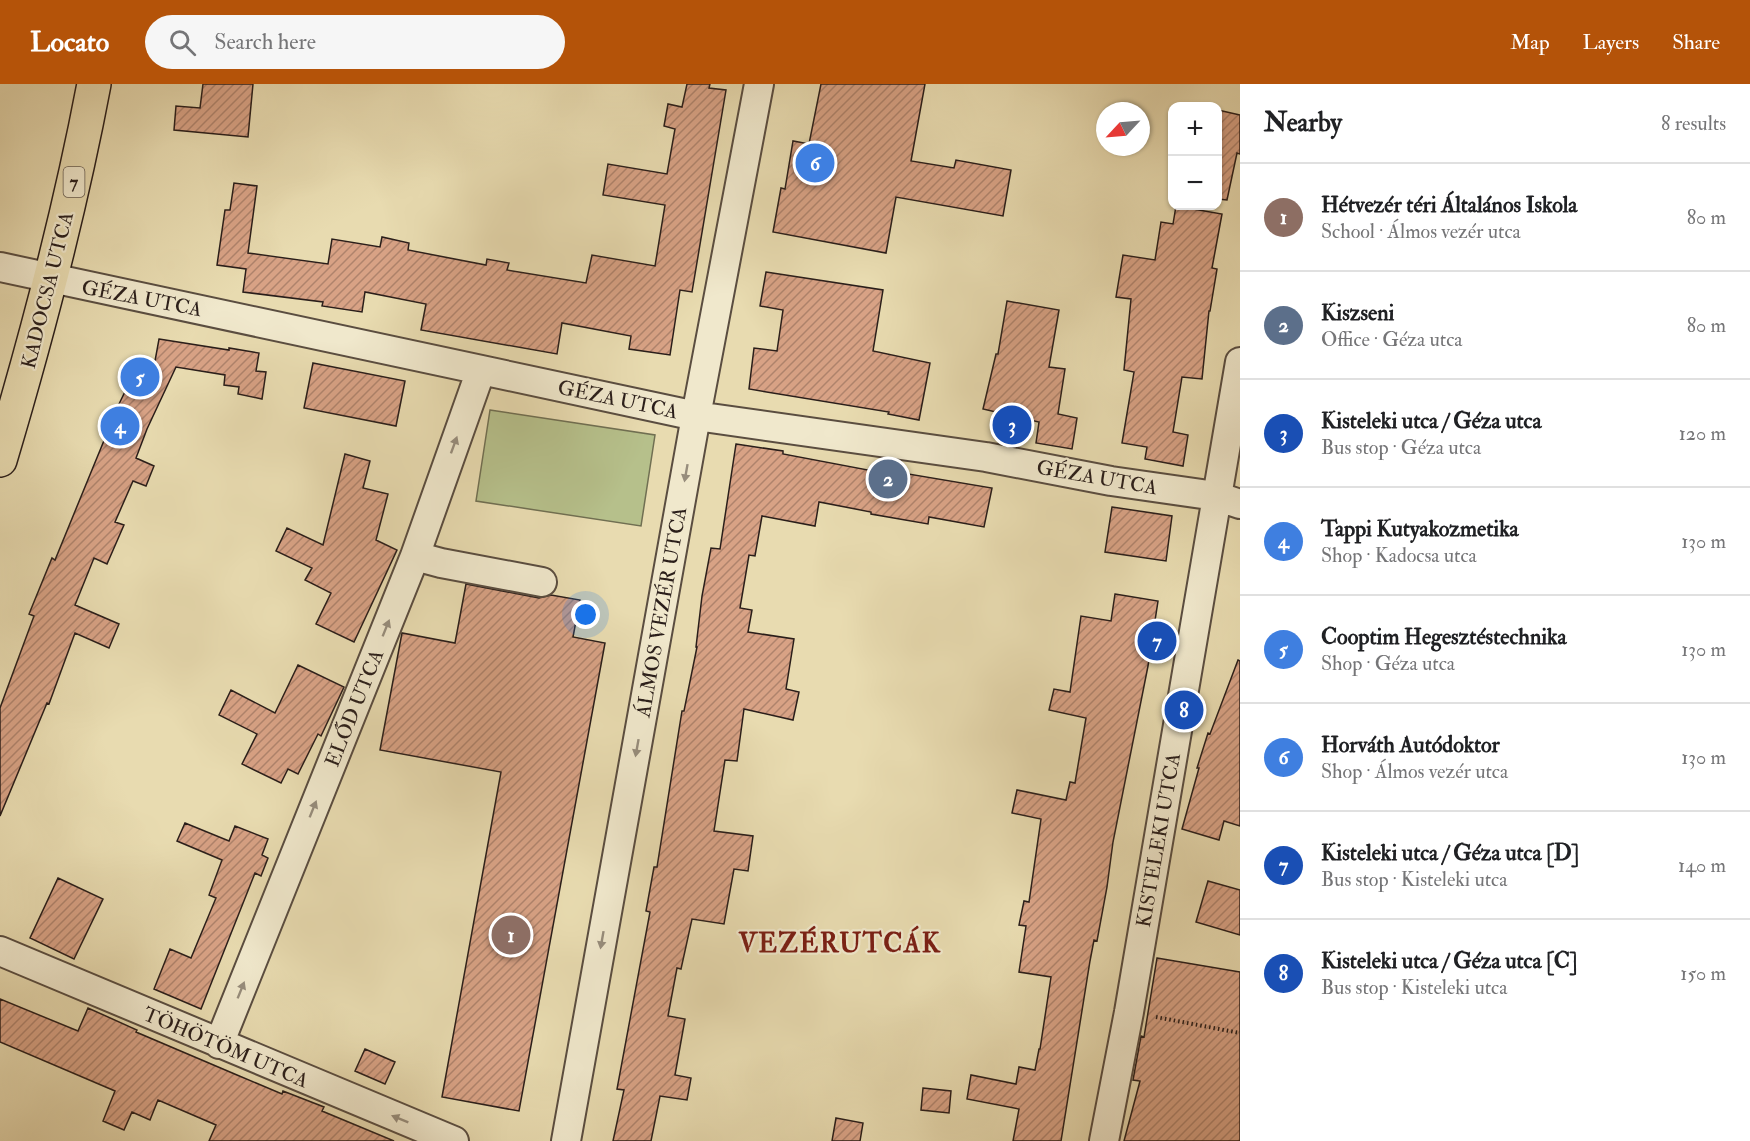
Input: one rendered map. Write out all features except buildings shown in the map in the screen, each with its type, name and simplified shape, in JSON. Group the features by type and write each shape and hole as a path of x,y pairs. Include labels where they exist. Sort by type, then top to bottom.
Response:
{"main road":[{"name":"KADOCSA UTCA","path":"0,460 34,346 67,217 94,84"}],"street":[{"name":"ÁLMOS VEZÉR UTCA","path":"566,1141 696,416 759,84"},
{"name":"GÉZA UTCA","path":"0,267 696,416 986,457 1228,500"},
{"name":"KISTELEKI UTCA","path":"1104,1141 1228,500 1240,362"},
{"name":"ELŐD UTCA","path":"219,1044 415,556 481,370"},
{"path":"415,556 542,582"},
{"name":"TÖHÖTÖM UTCA","path":"0,951 454,1141"}],"path":[{"path":"1129,1012 1240,1033"}],"green space":[{"path":"490,410 655,435 641,526 476,501"}],"place":[{"name":"Horváth Autódoktor","path":"815,163"},
{"name":"Cooptim Hegesztéstechnika","path":"140,377"},
{"name":"Kisteleki utca / Géza utca","path":"1012,425"},
{"name":"Tappi Kutyakozmetika","path":"120,426"},
{"name":"Kiszseni","path":"888,479"},
{"name":"Kisteleki utca / Géza utca [D]","path":"1157,641"},
{"name":"Kisteleki utca / Géza utca [C]","path":"1184,710"},
{"name":"Hétvezér téri Általános Iskola","path":"511,935"}],"district":[{"name":"VEZÉRUTCÁK","path":"840,943"}]}
